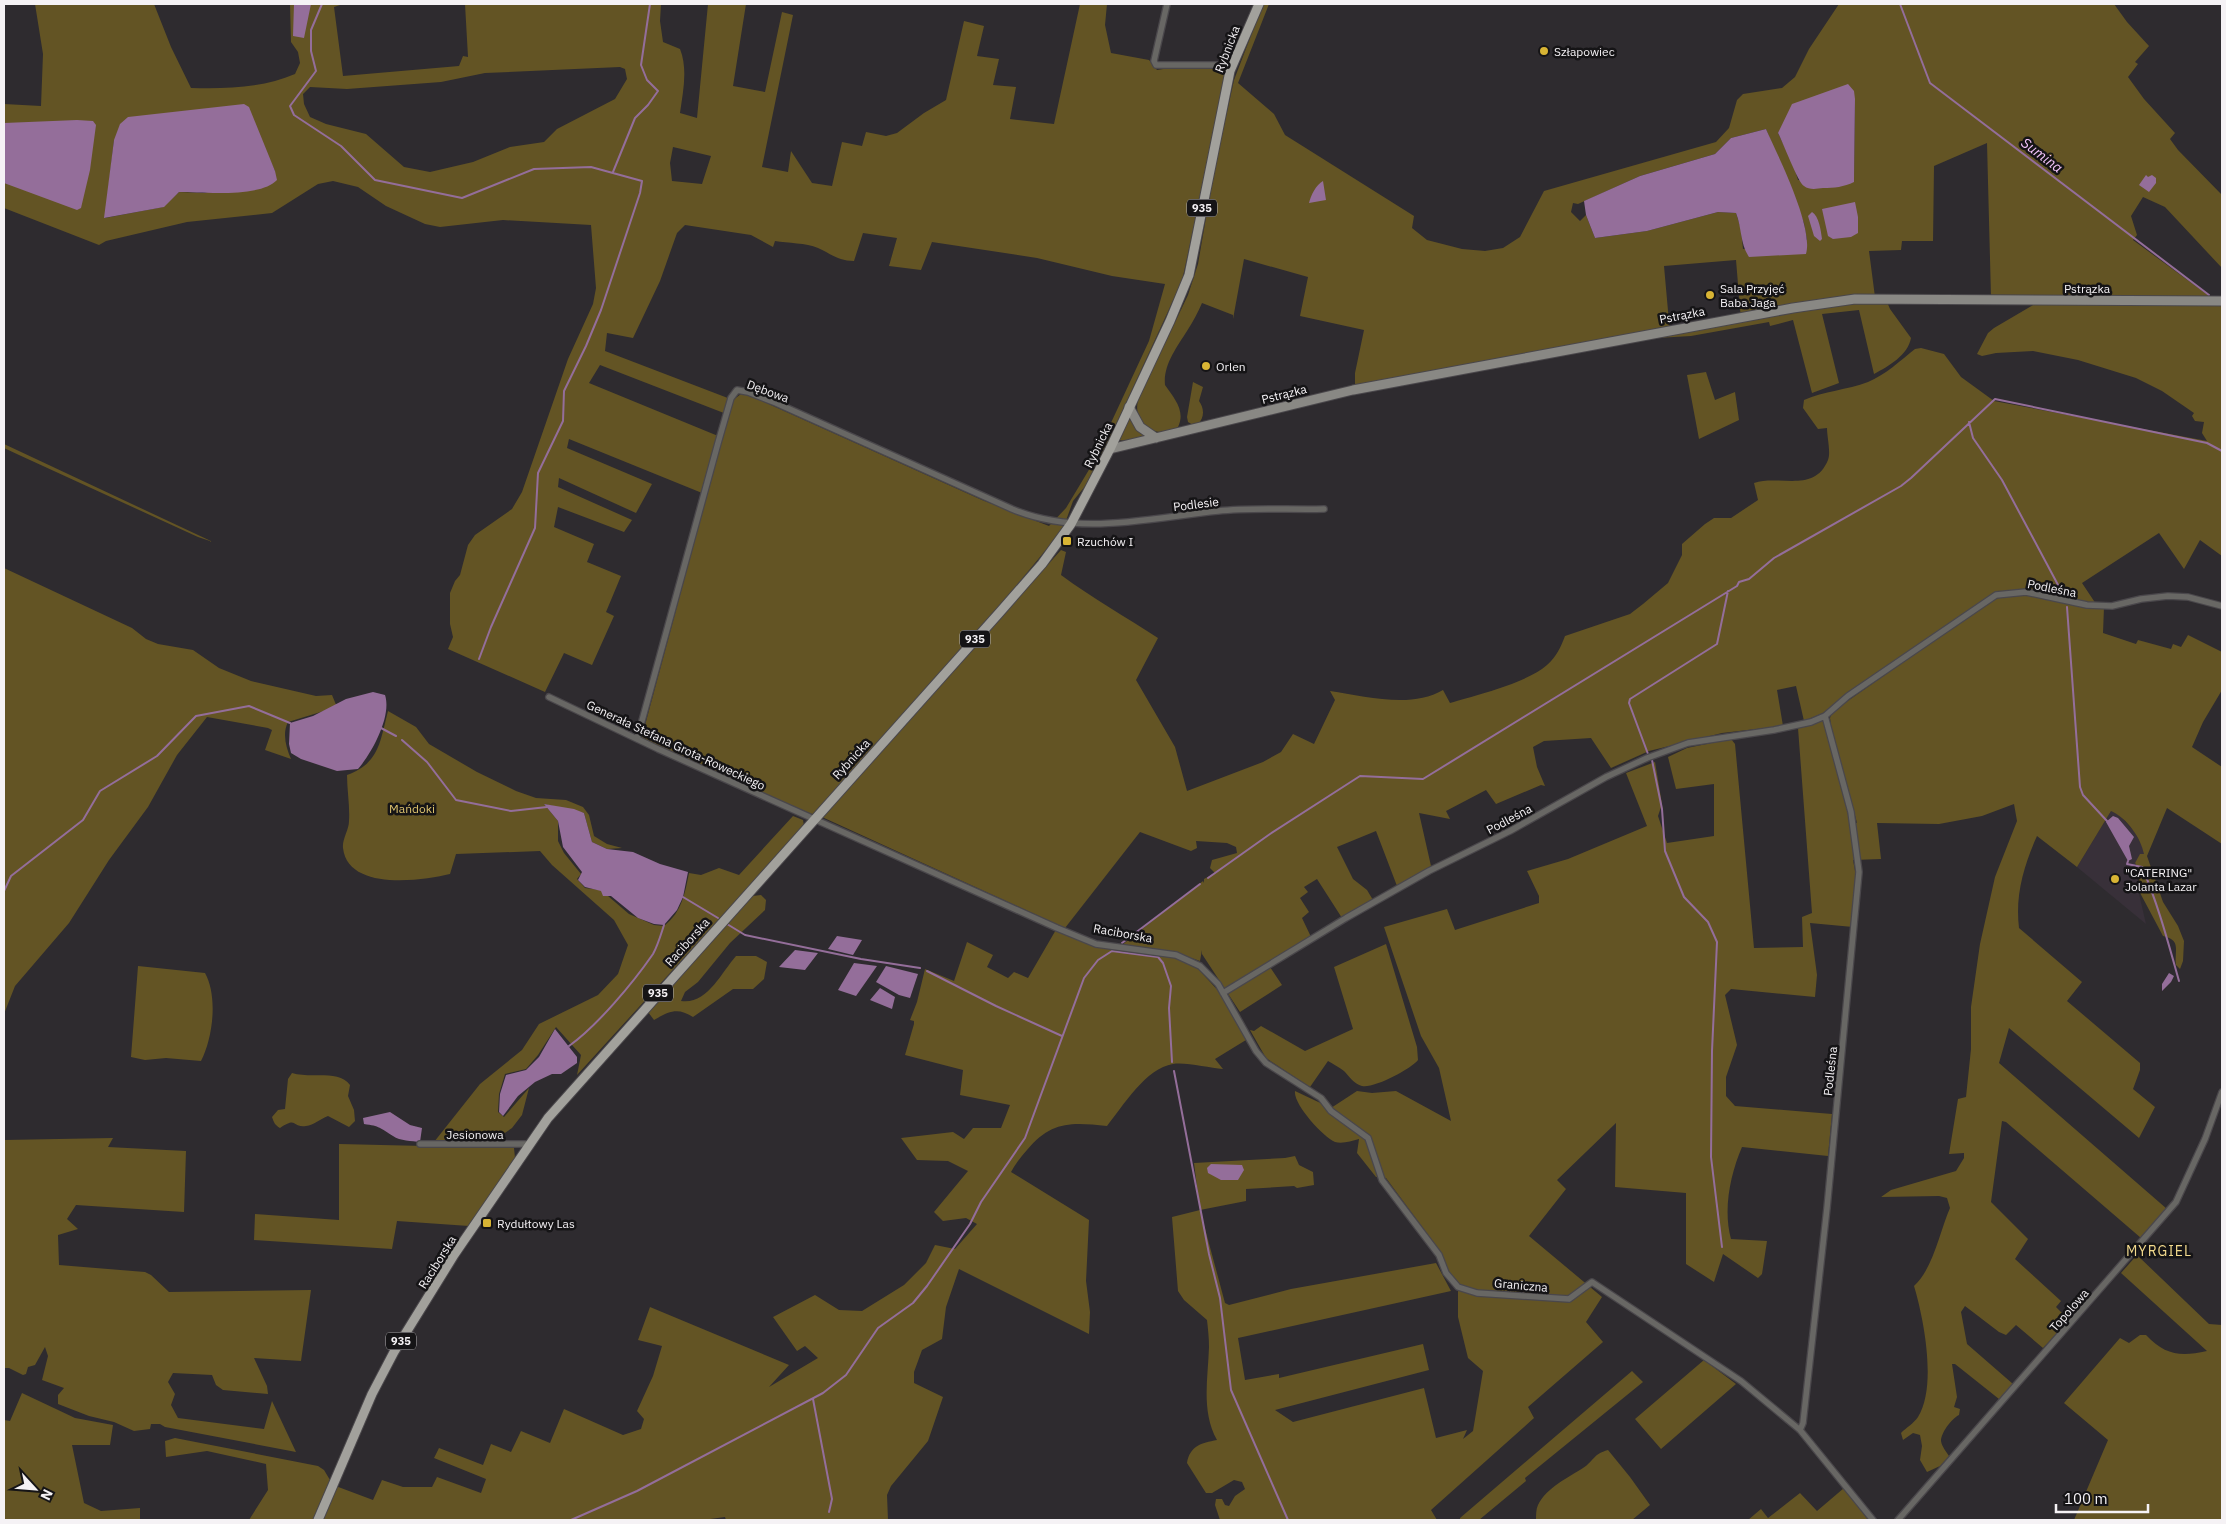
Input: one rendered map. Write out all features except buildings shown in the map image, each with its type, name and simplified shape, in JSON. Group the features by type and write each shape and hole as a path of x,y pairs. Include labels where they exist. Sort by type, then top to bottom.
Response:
{"main road":[{"name":"Rybnicka","path":"814,818 1042,564 1071,524 1110,449 1189,275 1213,149 1233,65 1259,4"},
{"name":"Pstrązka","path":"1110,449 1353,390 1793,308 1855,299 2222,301"},
{"path":"1129,407 1140,427 1156,438"},
{"name":"Raciborska","path":"318,1520 372,1394 394,1352 454,1255 548,1118 814,818"}],"street":[{"path":"1167,4 1154,61 1156,65 1233,65"},
{"name":"Dębowa","path":"637,739 718,443 731,398 737,390 748,392 776,403 1030,517 1071,524"},
{"name":"Podlesie","path":"1071,524 1166,518 1218,510 1324,509"},
{"name":"Podleśna","path":"1223,993 1346,918 1429,871 1510,831 1606,776 1646,758 1688,743 1774,730 1811,722 1825,716 1848,696 1996,595 2026,592 2087,605 2112,606 2141,599 2168,596 2188,597 2222,606"},
{"name":"Generała Stefana Grota-Roweckiego","path":"549,697 637,739 814,818"},
{"name":"Podleśna","path":"1800,1430 1803,1423 1827,1208 1860,872 1851,812 1825,716"},
{"name":"Raciborska","path":"814,818 949,881 1096,944 1176,955 1190,960 1200,966 1223,993"},
{"name":"Graniczna","path":"1223,993 1256,1051 1266,1063 1321,1098 1331,1111 1368,1138 1382,1180 1439,1255 1446,1273 1458,1287 1477,1293 1569,1299 1592,1282 1741,1381 1800,1430 1873,1520"},
{"name":"Topolowa","path":"1898,1520 2176,1202 2202,1146 2222,1092"},
{"name":"Jesionowa","path":"420,1144 530,1144"}],"shaded area":[{"path":"294,4 311,4 304,38 293,36"},
{"path":"1848,84 1854,91 1855,99 1854,182 1835,187 1808,188 1798,178 1778,133 1792,104"},
{"path":"244,104 249,107 277,180 269,186 245,192 179,192 164,207 104,218 114,140 120,124 128,117"},
{"path":"93,121 96,125 90,170 81,208 77,210 4,183 4,123"},
{"path":"1766,129 1800,210 1805,227 1806,254 1749,257 1744,247 1736,213 1718,212 1647,231 1595,238 1586,215 1584,201 1640,176 1715,154 1731,138"},
{"path":"2146,175 2148,177 2152,175 2156,178 2156,183 2149,192 2139,185"},
{"path":"1323,181 1326,200 1309,203 1314,190"},
{"path":"1855,202 1858,217 1858,233 1851,237 1833,239 1828,236 1822,209"},
{"path":"1812,212 1819,224 1822,239 1820,241 1814,236 1808,216"},
{"path":"373,692 385,695 386,713 375,744 358,769 337,771 301,759 291,753 289,744 290,723 313,716 346,699"},
{"path":"544,804 574,809 584,813 592,842 607,849 633,852 660,864 688,872 683,897 677,910 664,925 654,924 638,918 611,896 603,896 601,891 585,887 578,880 582,872 563,847 558,821"},
{"path":"2111,811 2119,815 2134,831 2143,847 2145,855 2135,863 2140,875 2137,885 2146,924 2077,867"},
{"path":"2113,816 2118,818 2134,837 2129,846 2132,859 2128,861 2106,822"},
{"path":"837,936 862,940 853,955 828,949"},
{"path":"795,950 818,953 805,970 779,967"},
{"path":"854,963 877,966 856,996 838,990"},
{"path":"886,966 918,974 910,998 899,995 876,982"},
{"path":"2169,973 2174,976 2162,991 2162,984"},
{"path":"880,988 895,997 892,1009 870,1000"},
{"path":"555,1029 577,1057 577,1063 561,1074 552,1074 535,1082 518,1096 503,1116 499,1112 500,1094 506,1075 526,1070 539,1057"},
{"path":"390,1112 410,1125 422,1128 420,1142 399,1139 380,1128 364,1124 363,1118"},
{"path":"1211,1164 1242,1165 1244,1170 1238,1180 1221,1180 1208,1173 1207,1168"}],"green space":[{"path":"35,4 154,4 171,47 191,88 230,88 257,85 295,74 300,63 298,52 291,42 290,4 343,4 334,7 343,76 459,66 463,56 468,57 465,4 661,4 660,21 663,42 680,49 684,64 680,113 697,118 708,4 746,4 733,86 765,92 782,12 793,15 762,167 788,172 791,151 812,183 832,186 842,142 862,146 866,132 886,136 897,133 924,113 946,100 964,21 984,26 977,56 999,59 993,85 1016,87 1010,119 1054,124 1080,4 1107,4 1105,25 1111,53 1149,60 1157,70 1176,67 1223,69 1227,75 1182,281 1091,479 1073,501 1063,529 998,608 814,815 641,740 707,495 569,439 567,448 652,484 636,513 559,478 558,487 632,520 624,532 558,507 554,527 594,544 587,562 621,576 606,612 614,616 592,665 564,653 545,692 448,649 453,637 450,624 450,593 460,575 468,545 475,535 512,509 522,492 568,359 593,304 596,288 591,225 503,220 440,227 425,224 386,206 358,187 333,181 318,184 272,213 187,222 106,241 99,245 4,208 4,104 41,106 43,54","holes":["620,67 625,69 627,79 615,99 557,129 544,142 510,147 473,162 430,172 404,167 366,134 326,124 310,117 304,104 303,94 310,87 347,89 441,82 485,73","114,140 266,152 275,171 205,193 179,192 163,207 105,218","673,147 711,156 702,184 672,181 670,163","685,225 751,235 773,247 775,241 808,245 849,261 854,261 863,233 897,238 889,266 921,270 932,242 1037,258 1112,276 1165,284 1149,341 1090,468 1066,508 1049,526 982,500 751,396 741,394 733,400 605,351 607,333 633,338 660,281 677,233","600,365 729,415 723,438 589,383"]},
{"path":"1263,4 1269,4 1238,83 1274,114 1285,135 1414,216 1412,228 1427,240 1462,249 1485,251 1503,248 1520,237 1544,191 1716,142 1729,128 1737,100 1743,94 1782,88 1795,77 1809,49 1839,4 2114,4 2127,22 2149,46 2135,62 2138,64 2128,77 2144,99 2175,133 2170,139 2178,150 2222,195 2222,268 2165,207 2143,197 2131,216 2137,235 2133,240 2212,298 1991,297 1987,143 1934,166 1933,241 1902,241 1901,250 1869,251 1875,297 1887,302 1911,338 1902,355 1892,364 1874,374 1859,310 1822,314 1839,383 1812,393 1793,320 1770,326 1769,322 1691,336 1657,338 1655,336 1532,361 1355,393 1355,373 1364,330 1300,316 1308,277 1244,259 1233,319 1233,315 1202,303 1168,363 1165,385 1178,405 1181,416 1178,427 1170,431 1155,431 1148,428 1139,416 1137,409 1138,400 1188,295 1198,264 1214,171 1234,80","holes":["1855,99 1854,182 1798,180 1793,164 1778,133","1766,129 1804,223 1807,240 1743,249 1741,229 1736,213 1718,212 1647,231 1595,238 1586,215 1580,221 1571,212 1573,203 1578,204 1640,176 1715,154 1731,138","1736,260 1741,320 1670,333 1664,266"]},
{"path":"2035,304 2222,306 2222,556 2200,540 2184,569 2159,533 2082,583 2096,604 2027,591 1989,598 1823,713 1804,721 1796,686 1777,690 1783,726 1722,733 1649,751 1611,768 1591,738 1544,741 1533,747 1537,767 1545,786 1541,785 1496,804 1486,790 1446,811 1450,819 1419,813 1431,866 1397,886 1376,831 1337,847 1353,879 1367,890 1373,900 1342,918 1317,879 1304,887 1308,892 1300,898 1309,912 1302,918 1312,939 1270,967 1282,985 1240,1012 1202,954 1202,950 1200,961 1180,954 1122,945 1203,881 1204,883 1204,879 1215,873 1210,868 1212,860 1237,853 1236,847 1227,843 1196,841 1197,848 1191,851 1140,832 1065,928 822,817 1061,550 1066,552 1061,575 1158,638 1136,680 1175,747 1187,791 1263,762 1281,752 1293,734 1314,744 1335,700 1330,691 1388,700 1402,700 1430,696 1443,690 1450,703 1501,688 1538,671 1553,659 1565,636 1630,614 1668,583 1682,555 1682,544 1714,518 1731,518 1758,500 1754,483 1774,480 1805,480 1814,477 1822,470 1829,457 1827,428 1818,429 1803,408 1804,400 1868,382 1886,372 1915,349 1921,348 1944,354 1961,377 1994,401 2207,441 2202,433 2204,422 2195,421 2192,416 2194,413 2162,391 2136,378 2078,360 2033,351 1996,353 1982,356 1977,354 1988,333"},
{"path":"1706,372 1715,400 1735,392 1739,420 1699,439 1687,375"},
{"path":"1193,382 1203,387 1199,401 1203,412 1198,424 1193,425 1188,422 1187,417"},
{"path":"1129,419 1146,437 1128,441 1118,440"},
{"path":"4,444 213,542 198,537 4,448"},
{"path":"4,568 132,628 146,639 158,644 193,650 219,668 251,681 316,696 332,695 337,707 288,722 285,736 291,759 265,750 272,730 268,728 207,717 177,755 148,807 109,860 69,923 15,986 4,1014"},
{"path":"2015,594 2026,594 2104,607 2103,633 2136,644 2138,640 2171,649 2173,644 2181,647 2188,635 2222,652 2222,690 2203,722 2192,747 2222,767 2222,844 2167,808 2147,856 2163,902 2178,926 2184,941 2183,961 2180,969 2176,965 2175,943 2173,940 2163,936 2138,889 2140,870 2135,863 2140,854 2144,854 2140,842 2128,823 2117,814 2111,811 2077,867 2037,836 2022,880 2018,904 2019,928 2082,982 2067,1001 2140,1063 2140,1070 2133,1089 2155,1107 2139,1138 2009,1028 1999,1063 2167,1209 2141,1238 2006,1122 2002,1121 1991,1202 2028,1239 2015,1259 2061,1301 2056,1307 2069,1320 2043,1348 2016,1325 2006,1335 1999,1332 1965,1306 1961,1312 1967,1344 2013,1384 1999,1399 1955,1364 1952,1364 1957,1397 1954,1407 1960,1409 1959,1415 1950,1423 1943,1434 1941,1441 1949,1456 1940,1466 1927,1472 1920,1460 1922,1446 1920,1435 1913,1433 1903,1440 1901,1433 1918,1417 1924,1404 1927,1389 1928,1371 1925,1334 1914,1286 1921,1279 1931,1260 1950,1208 1947,1198 1939,1196 1881,1197 1891,1190 1956,1171 1964,1158 1964,1153 1949,1154 1958,1099 1966,1097 1971,1049 1971,1007 1980,944 1995,877 2017,821 2014,804 1982,816 1939,824 1877,823 1881,859 1853,860 1856,876 1853,927 1810,923 1817,975 1815,997 1731,989 1725,995 1737,1045 1726,1077 1726,1096 1735,1106 1832,1114 1828,1156 1742,1147 1734,1169 1729,1193 1729,1228 1731,1239 1767,1241 1762,1274 1758,1278 1723,1254 1714,1282 1686,1264 1686,1193 1615,1187 1616,1123 1557,1180 1566,1189 1529,1236 1602,1297 1586,1322 1603,1342 1528,1407 1534,1418 1431,1510 1437,1520 1220,1520 1215,1505 1216,1499 1222,1499 1225,1505 1229,1506 1235,1496 1245,1489 1242,1482 1234,1480 1212,1493 1206,1493 1187,1463 1188,1457 1197,1446 1217,1440 1212,1429 1207,1406 1209,1337 1207,1320 1184,1300 1178,1291 1172,1217 1200,1210 1225,1303 1229,1305 1291,1289 1436,1263 1451,1291 1238,1338 1245,1380 1279,1374 1279,1378 1423,1344 1429,1370 1275,1410 1293,1422 1424,1388 1436,1438 1467,1430 1463,1439 1473,1431 1483,1371 1468,1358 1458,1317 1458,1282 1449,1272 1440,1251 1386,1178 1376,1177 1357,1153 1359,1139 1341,1143 1335,1142 1323,1134 1304,1112 1295,1091 1331,1108 1357,1091 1372,1093 1396,1091 1451,1121 1439,1068 1421,1036 1384,927 1447,909 1455,930 1539,903 1539,896 1527,871 1568,859 1647,826 1626,773 1655,762 1662,804 1658,816 1667,843 1714,836 1714,784 1676,789 1668,757 1687,748 1731,739 1735,744 1754,948 1803,947 1802,917 1812,913 1798,728 1823,720 1850,822 1857,823 1831,725 1830,718 1832,712 1995,599"},
{"name":"Mańdoki","path":"388,711 416,727 429,744 477,772 516,791 536,798 566,800 583,807 589,815 594,836 607,844 622,848 607,849 592,842 584,813 544,804 558,821 558,841 564,853 581,874 577,879 585,888 601,890 629,914 654,925 664,926 675,915 684,895 689,873 701,875 719,868 739,875 793,816 803,820 804,826 577,1075 581,1055 556,1027 538,1055 526,1069 505,1074 499,1094 498,1112 504,1117 529,1088 522,1115 512,1128 496,1139 434,1142 480,1084 522,1050 539,1024 598,995 618,974 628,945 614,920 552,865 540,851 456,854 450,874 405,880 371,877 358,871 348,862 343,848 349,821 347,775 366,764 377,750"},
{"path":"761,895 766,900 765,910 730,943 698,982 685,992 681,1001 690,1001 706,993 736,956 756,956 767,962 764,979 753,989 733,989 693,1017 683,1012 674,1011 654,1020 645,1008 744,897"},
{"path":"1057,928 1096,944 1190,960 1223,996 1246,1040 1215,1059 1223,1069 1184,1064 1173,1064 1163,1067 1144,1080 1107,1126 1072,1124 1053,1129 1036,1140 1018,1161 1011,1172 1089,1220 1086,1281 1090,1312 1089,1334 959,1269 946,1307 942,1339 922,1350 914,1372 914,1383 943,1397 928,1441 891,1486 887,1495 888,1520 726,1520 725,1517 703,1520 318,1520 333,1485 373,1500 382,1480 403,1487 432,1487 437,1477 481,1493 486,1479 434,1458 439,1448 483,1465 491,1444 511,1452 521,1431 550,1443 564,1409 623,1435 641,1429 644,1419 637,1411 653,1376 662,1346 638,1340 650,1307 789,1365 769,1387 818,1358 805,1346 797,1351 773,1317 815,1295 839,1310 862,1311 904,1285 926,1263 935,1245 955,1249 977,1224 966,1218 943,1221 934,1212 968,1171 948,1161 917,1160 901,1138 953,1132 964,1139 973,1128 1001,1128 1010,1105 960,1095 963,1070 905,1055 914,1024 914,1021 910,1020 917,1002 925,969 954,981 967,942 993,955 987,967 1008,978 1014,972 1028,978"},
{"path":"1386,944 1417,1047 1418,1060 1414,1064 1383,1081 1362,1086 1354,1082 1342,1070 1328,1061 1310,1087 1266,1058 1250,1030 1254,1031 1261,1026 1305,1051 1353,1029 1334,967"},
{"path":"138,966 205,973 212,993 213,1005 209,1041 201,1061 166,1058 145,1060 131,1057"},
{"path":"292,1073 332,1076 345,1080 350,1085 348,1096 354,1110 355,1121 349,1127 328,1116 309,1125 301,1126 290,1123 280,1128 278,1127 272,1117 278,1110 285,1109 288,1079"},
{"path":"113,1138 108,1147 186,1151 184,1212 76,1205 67,1219 78,1229 58,1235 59,1265 145,1272 151,1275 169,1292 311,1290 301,1361 254,1358 267,1386 268,1394 223,1390 216,1385 212,1375 173,1373 168,1382 175,1394 171,1405 178,1418 264,1429 272,1401 296,1452 165,1427 160,1424 151,1424 150,1429 134,1431 114,1422 89,1416 58,1404 58,1395 64,1388 42,1380 48,1356 45,1347 35,1365 28,1367 26,1374 23,1375 9,1368 5,1368 4,1371 4,1140"},
{"path":"339,1144 514,1148 515,1158 469,1226 397,1221 392,1249 254,1240 255,1214 339,1220"},
{"path":"1295,1156 1299,1165 1313,1172 1314,1185 1297,1188 1294,1186 1246,1189 1246,1201 1200,1210 1194,1163"},
{"path":"2137,1255 2209,1324 2222,1325 2222,1520 2074,1520 2108,1440 2064,1403 2120,1338 2129,1343 2140,1335 2146,1335 2160,1347 2174,1353 2189,1354 2207,1351 2121,1273"},
{"path":"1704,1360 1736,1384 1661,1449 1635,1419"},
{"path":"1632,1371 1643,1382 1525,1478 1526,1481 1479,1520 1460,1520 1460,1518"},
{"path":"22,1393 75,1418 113,1425 110,1445 72,1445 84,1503 101,1511 140,1508 140,1520 4,1520 4,1420 10,1421"},
{"path":"175,1438 318,1466 324,1470 330,1480 313,1520 249,1520 268,1490 266,1464 207,1451 166,1457 165,1441"},
{"path":"1608,1450 1650,1505 1632,1520 1536,1520 1537,1507 1546,1493 1587,1465 1596,1456"},
{"path":"1844,1488 1868,1520 1748,1520 1761,1509 1768,1518 1800,1493 1817,1511"}],"waterway":[{"path":"322,4 311,30 311,51 316,71 290,106 294,115 341,146 375,180 462,198 534,169 591,167 642,181 640,193 601,310 564,391 563,421 538,473 535,528 491,627 479,659"},
{"path":"613,172 635,118 658,91 647,80 641,65 650,4"},
{"name":"Sumina","path":"1900,4 1930,83 2209,295"},
{"path":"1208,878 1270,834 1360,776 1423,779 1737,586 1739,582 1749,579 1774,558 1901,486 1995,399 2207,443 2222,451"},
{"path":"1969,422 1973,438 2002,480 2065,598"},
{"path":"1648,754 1629,703 1630,699 1717,644 1728,591"},
{"path":"2067,607 2080,787 2083,795 2107,821"},
{"path":"4,891 11,876 83,820 100,791 157,756 196,716 249,706 290,723"},
{"path":"381,728 396,736"},
{"path":"402,740 427,762 456,800 511,811 547,807"},
{"path":"1652,760 1662,809 1665,851 1684,897 1708,922 1717,942 1712,1051 1711,1157 1722,1247"},
{"path":"2128,861 2127,864 2142,867 2148,881 2179,981"},
{"path":"1122,943 1200,884"},
{"path":"683,897 718,918"},
{"path":"727,924 745,935 861,959 920,968"},
{"path":"569,1046 603,1016 635,978 653,954 664,925"},
{"path":"571,1520 637,1491 823,1393 846,1375 878,1328 913,1303 927,1286 970,1224 981,1202 1025,1138 1084,978 1098,960 1112,951 1158,957 1163,963 1171,986 1169,1008 1172,1062"},
{"path":"927,971 996,1006 1062,1036"},
{"path":"1174,1071 1209,1254 1220,1298 1231,1390 1288,1520"},
{"path":"813,1399 832,1499 829,1512"}],"place":[{"name":"Szłapowiec","path":"1544,51"},
{"name":"Sala Przyjęć Baba Jaga","path":"1710,295"},
{"name":"Orlen","path":"1206,366"},
{"name":"Rzuchów I","path":"1067,541"},
{"name":"\"CATERING\" Jolanta Lazar","path":"2115,879"},
{"name":"Rydułtowy Las","path":"487,1223"}],"district":[{"name":"MYRGIEL","path":"2159,1251"}]}
